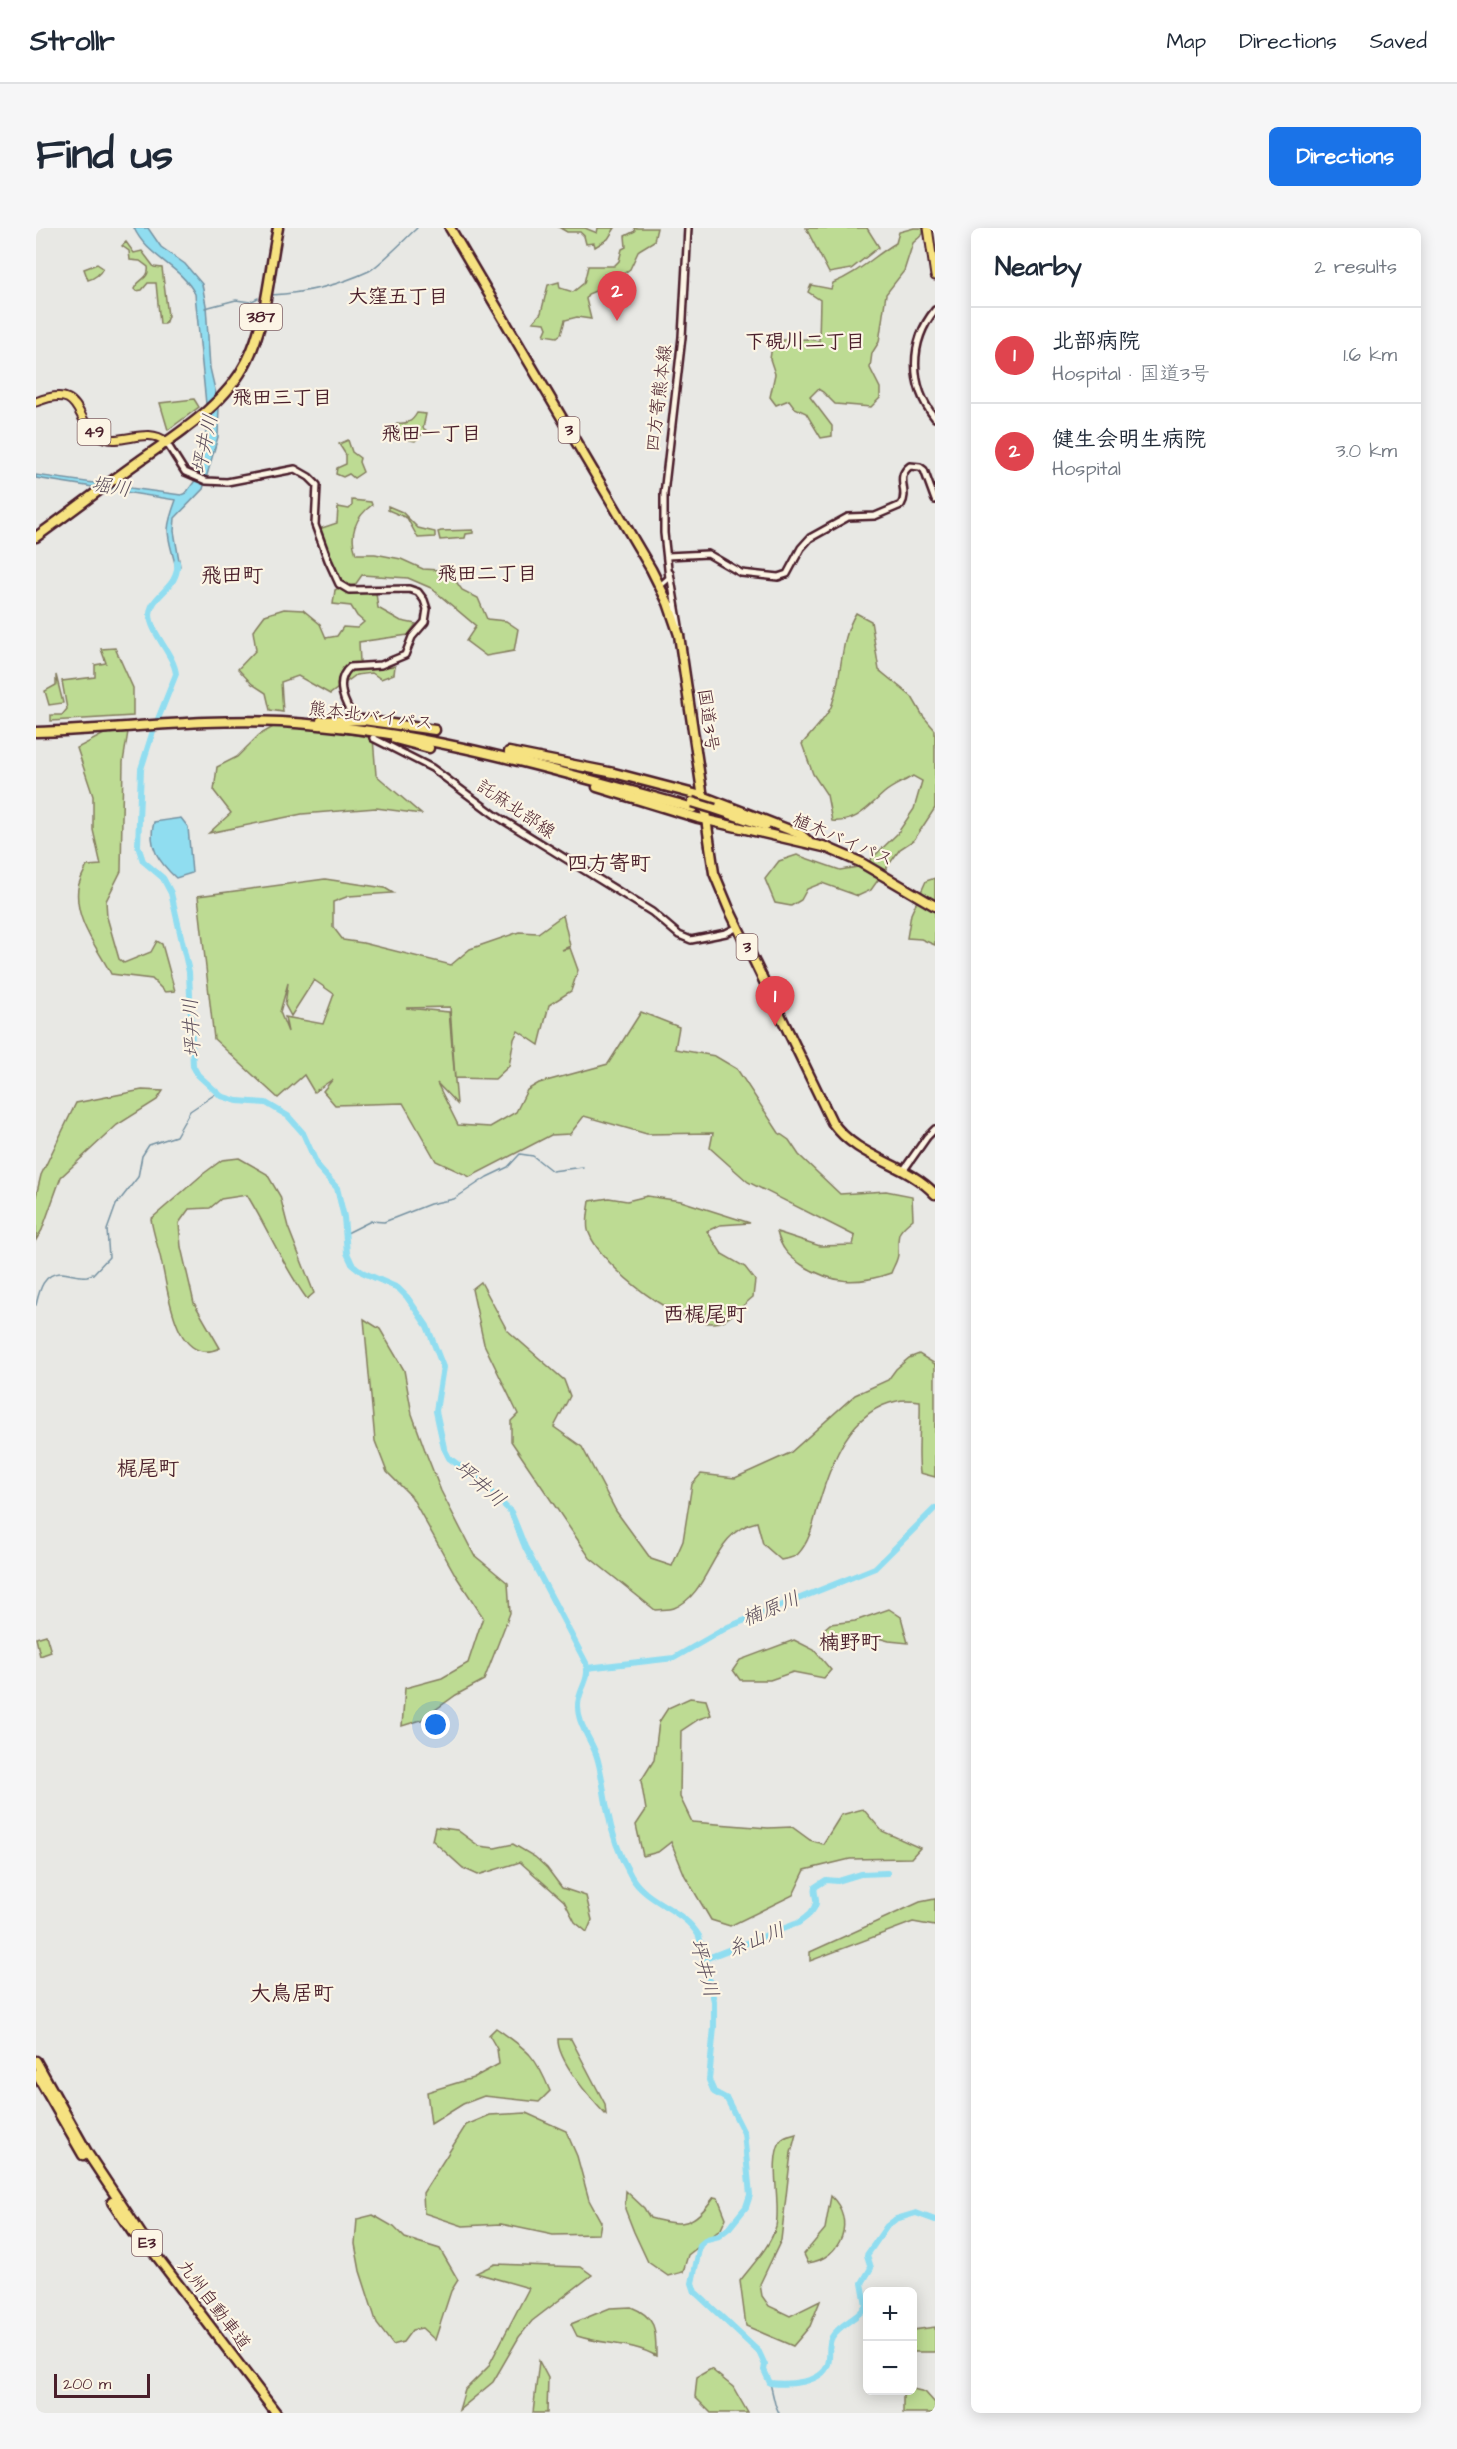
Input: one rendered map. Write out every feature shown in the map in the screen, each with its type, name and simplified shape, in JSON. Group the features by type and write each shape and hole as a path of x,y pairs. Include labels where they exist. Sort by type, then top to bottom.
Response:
{"highway":[{"name":"387","path":"36,537 166,442 221,398 247,362 256,340 278,228"},
{"name":"国道3号","path":"450,228 660,586 675,619 714,873 832,1122 838,1131 865,1153 926,1185 935,1194"},
{"path":"281,720 363,732 429,748"},
{"name":"熊本北バイパス","path":"281,720 392,733 441,742 692,805"},
{"name":"熊本北バイパス","path":"37,729 281,720 321,721 405,731 479,746 692,805"},
{"path":"321,721 371,721 435,729"},
{"path":"479,746 614,773 702,796 800,834 808,841"},
{"path":"514,759 705,820 828,848"},
{"name":"植木バイパス","path":"692,805 828,848 860,862 935,906"},
{"name":"九州自動車道","path":"36,2061 88,2154 142,2236 276,2413"},
{"name":"九州自動車道","path":"36,2072 69,2134 125,2222 174,2291 269,2413"}],"main road":[{"name":"四方寄熊本線","path":"679,636 667,556 664,494 682,337 688,228"},
{"path":"928,228 935,276"},
{"path":"935,310 919,335 915,359 920,392 928,410 935,418"},
{"name":"49","path":"36,402 50,396 64,396 73,403 91,428 102,437 112,439 154,435 166,442"},
{"path":"166,442 185,472 206,482 227,482 288,469 299,470 317,485 315,525 339,584 349,590 409,589 418,592 424,600 427,609 425,622 414,634 408,652 403,657 372,667 350,667 344,672 343,700 355,719"},
{"path":"667,556 708,554 741,573 778,578 786,574 801,548 810,538 848,517 875,516 901,505 904,495 902,473 910,466 924,470 935,500"},
{"path":"660,586 668,580 669,572"},
{"name":"託麻北部線","path":"373,738 432,768 495,815 652,912 680,935 691,940 726,933 738,927"},
{"path":"903,1172 915,1152 935,1129"}],"green space":[{"path":"560,228 585,228 597,233 598,228 615,228 608,239 595,247 594,243 586,244 580,232 567,232"},
{"path":"634,228 657,228 654,241 639,250 630,269 605,287 588,294 586,299 591,319 577,317 565,320 561,334 557,337 544,335 547,328 545,323 533,322 541,313 548,285 559,282 560,288 573,292 584,283 588,266 614,266 619,261 622,249 626,247 625,236 635,231"},
{"path":"806,228 867,228 879,247 851,269 829,273"},
{"path":"923,228 923,234 913,243 904,271 886,294 879,342 872,353 870,368 880,388 880,398 871,407 835,404 818,389 810,397 832,426 832,436 821,438 806,413 795,408 789,400 776,405 770,397 775,374 770,359 772,346 782,343 783,340 819,341 820,300 808,292 811,285 831,289 833,283 850,275 896,243 899,232"},
{"path":"126,242 134,253 142,251 154,267 162,268 168,316 165,324 160,324 156,283 148,283 142,290 134,289 146,277 148,267 140,261 130,260 129,251 122,246"},
{"path":"97,264 103,268 97,276 88,280 84,269"},
{"path":"194,399 199,407 168,430 160,403"},
{"path":"417,413 426,414 423,428 426,430 415,441 401,438 392,431 397,423 409,422"},
{"path":"348,440 352,452 360,458 359,462 363,472 354,478 349,474 343,477 336,474 337,468 346,464 346,455 339,444"},
{"path":"352,500 371,502 372,505 361,515 355,527 353,540 356,554 375,554 401,559 423,569 439,570 453,577 462,590 478,598 487,619 506,621 518,629 514,651 486,656 466,641 476,626 431,588 408,578 362,575 355,585 348,585 341,581 319,529 337,523 338,507 349,509 352,506"},
{"path":"388,506 402,512 418,528 435,532 435,537 418,538 407,518 388,510"},
{"path":"473,530 473,533 466,534 465,538 440,540 438,532 441,531"},
{"path":"340,587 350,592 376,593 378,608 401,621 416,624 408,635 359,642 360,662 364,669 395,666 394,674 381,679 372,673 356,675 330,694 298,676 281,682 283,712 270,710 266,693 252,684 238,669 256,650 253,631 265,615 284,609 303,610 320,624 326,638 337,636 343,627 357,628 364,622 351,606 333,604 335,590"},
{"path":"856,613 871,621 879,670 912,697 923,716 935,730 935,808 914,840 900,849 871,890 858,896 822,883 807,889 801,900 791,906 775,903 765,879 779,861 797,855 840,870 864,866 897,834 914,809 922,781 913,776 887,791 855,817 832,821 827,795 813,774 802,744 822,722 831,707 847,635"},
{"path":"115,648 133,688 133,716 51,721 51,715 62,715 67,709 62,681 95,677 95,665 106,663 101,649"},
{"path":"56,675 63,703 49,705 45,691 56,685"},
{"path":"282,722 373,738 376,775 421,814 376,808 302,814 209,833 231,813 214,791 217,767 237,757 259,735"},
{"path":"128,732 123,762 121,871 106,901 107,917 119,959 124,963 151,952 157,941 162,944 175,991 165,992 152,979 111,974 83,922 78,900 78,888 87,866 101,865 93,830 93,796 77,748 104,734"},
{"path":"935,878 935,945 921,939 907,938 911,914 926,881"},
{"path":"325,879 385,888 393,893 349,896 333,902 333,927 343,940 451,965 470,949 519,932 538,933 563,915 570,946 562,950 570,948 578,970 571,991 549,1005 539,1045 518,1031 514,1039 509,1066 495,1079 455,1078 450,1007 406,1008 449,1012 457,1104 437,1083 458,1125 490,1127 516,1112 527,1090 539,1083 608,1064 641,1012 679,1027 675,1049 715,1056 737,1069 779,1133 789,1140 799,1155 840,1194 886,1191 912,1196 913,1219 903,1227 899,1234 898,1256 891,1273 856,1281 845,1281 824,1276 793,1258 783,1247 777,1232 820,1246 853,1245 855,1236 748,1182 710,1148 713,1133 647,1134 584,1116 570,1134 551,1135 470,1177 436,1161 403,1103 335,1105 323,1091 333,1079 314,1092 304,1075 278,1098 214,1039 198,896","holes":["314,980 334,994 323,1024 285,1017 288,1032 280,1012 288,983 285,1005 291,1016"]},
{"path":"142,1090 163,1091 157,1100 117,1125 61,1177 42,1230 36,1240 36,1196 41,1175 76,1103"},
{"path":"239,1158 267,1174 280,1196 288,1227 314,1293 307,1299 290,1274 247,1195 221,1199 210,1208 189,1209 179,1223 181,1247 194,1303 220,1348 205,1351 192,1347 183,1337 176,1322 151,1219 222,1160"},
{"path":"647,1196 681,1201 750,1223 720,1225 707,1231 722,1254 745,1267 755,1280 753,1297 729,1318 720,1322 704,1322 665,1307 626,1278 597,1247 588,1230 590,1201 609,1198 627,1201"},
{"path":"481,1282 507,1330 564,1380 570,1396 554,1427 582,1447 616,1511 651,1559 672,1566 683,1541 692,1484 701,1474 735,1478 790,1453 855,1395 888,1380 896,1369 909,1358 919,1354 935,1364 935,1477 920,1473 920,1401 900,1400 881,1406 867,1415 845,1440 830,1471 809,1536 798,1554 781,1560 763,1544 757,1522 742,1528 730,1537 720,1549 697,1589 687,1600 674,1608 655,1610 590,1558 511,1441 511,1421 518,1414 484,1344 472,1289"},
{"path":"364,1319 380,1329 404,1370 412,1414 426,1453 441,1491 474,1555 508,1583 510,1613 484,1680 456,1695 421,1720 402,1726 405,1688 442,1678 468,1663 483,1617 456,1576 411,1496 387,1472 375,1441"},
{"path":"889,1609 901,1617 908,1643 867,1635 829,1643 822,1631 830,1624 855,1621"},
{"path":"46,1635 51,1652 40,1656 36,1638"},
{"path":"794,1640 814,1650 831,1670 824,1678 793,1672 770,1680 740,1680 733,1670 740,1660"},
{"path":"690,1698 706,1700 711,1715 699,1719 681,1731 680,1797 692,1822 768,1828 792,1827 810,1840 823,1844 841,1815 863,1809 882,1831 920,1848 911,1858 850,1859 805,1870 793,1895 730,1926 711,1920 685,1876 671,1842 658,1852 643,1856 636,1825 646,1810 641,1781 654,1760 659,1722 668,1708"},
{"path":"435,1827 457,1830 479,1846 495,1848 513,1844 535,1857 547,1868 562,1888 586,1896 592,1920 587,1932 575,1922 564,1901 520,1862 478,1875 463,1868 432,1840"},
{"path":"935,1899 935,1926 913,1922 810,1961 810,1952 920,1902"},
{"path":"496,2028 529,2054 540,2069 550,2091 539,2102 484,2096 463,2104 431,2124 427,2092 473,2078 499,2064 497,2049 489,2035"},
{"path":"558,2039 571,2039 605,2104 606,2115 569,2068 559,2048"},
{"path":"526,2113 566,2131 577,2156 589,2200 601,2222 599,2234 553,2235 501,2224 463,2226 424,2213 423,2193 466,2125 490,2115"},
{"path":"796,2134 791,2153 781,2240 760,2284 762,2296 769,2306 790,2316 820,2301 810,2326 793,2346 746,2326 740,2281 761,2255 774,2233 777,2217 775,2161 777,2151 783,2138"},
{"path":"626,2191 644,2208 650,2218 671,2223 687,2222 700,2214 714,2197 718,2198 726,2218 721,2229 688,2255 683,2272 668,2276 648,2262 625,2209"},
{"path":"831,2196 843,2216 842,2237 829,2254 820,2260 808,2263 804,2254 825,2229"},
{"path":"373,2215 394,2227 405,2238 440,2249 458,2280 451,2291 435,2340 422,2328 412,2330 403,2342 393,2345 377,2324 360,2271 355,2244 357,2219"},
{"path":"495,2264 581,2267 592,2275 532,2321 519,2337 493,2382 459,2410 465,2390 488,2367 529,2288 476,2273"},
{"path":"631,2307 646,2315 650,2320 655,2332 656,2356 637,2348 577,2336 571,2324 610,2308"},
{"path":"935,2327 935,2352 917,2352 917,2329"},
{"path":"539,2361 548,2378 547,2413 533,2413"},
{"path":"711,2369 733,2387 748,2413 711,2413 695,2397 697,2377"},
{"path":"917,2390 925,2392 935,2403 935,2413 903,2413 903,2395 917,2395"}],"water":[{"name":"堀川","path":"134,228 148,228 161,247 185,264 202,284 206,305 210,368 219,407 218,437 203,489 175,518 174,531 180,566 176,568 168,528 176,500 36,478 36,475 181,495 186,493 194,482 208,424 195,294 181,276 147,247"},
{"path":"181,818 188,827 192,873 176,878 164,866 156,853 152,831 154,822"}],"waterway":[{"path":"271,295 321,288 369,271 417,228"},
{"path":"205,308 236,300 250,302 258,298"},
{"name":"坪井川","path":"177,562 174,578 155,601 150,614 154,629 171,659 176,674 141,769 138,846 143,861 163,878 171,893 189,972 193,1066 198,1075 221,1096 237,1101 266,1103 288,1116 303,1133 318,1167 337,1188 344,1217 347,1253 352,1264 362,1272 398,1288 427,1326 443,1367 436,1411 444,1448 449,1458 479,1480 511,1512 525,1547 586,1663 587,1675 578,1701 579,1713 598,1760 611,1825 623,1860 638,1885 684,1919 699,1936 714,2001 709,2080 714,2092 727,2099 744,2133 750,2195 746,2207 729,2228 719,2236 707,2239 700,2245 692,2283 695,2292 759,2352 770,2383 803,2382 819,2376 824,2371 828,2364 830,2344 835,2332 866,2306 862,2283 871,2268 867,2255 887,2226 896,2219 916,2213 935,2220"},
{"path":"36,1305 43,1284 50,1276 62,1273 87,1276 93,1274 109,1257 107,1230 116,1205 138,1177 142,1156 149,1145 176,1136 190,1111 217,1093"},
{"path":"345,1234 371,1221 384,1222 430,1204 454,1199 487,1177 508,1167 520,1154 533,1156 552,1171 583,1167"},
{"name":"楠原川","path":"587,1668 674,1658 728,1627 875,1568 935,1508"},
{"name":"糸山川","path":"705,1959 798,1923 815,1906 815,1887 826,1880 838,1881 861,1874 887,1873"},
{"path":"770,2383 779,2413"}],"place":[{"name":"健生会明生病院","path":"617,321"},
{"name":"北部病院","path":"775,1026"}],"district":[{"name":"大窪五丁目","path":"398,297"},
{"name":"下硯川二丁目","path":"805,342"},
{"name":"飛田三丁目","path":"282,398"},
{"name":"飛田一丁目","path":"431,434"},
{"name":"飛田二丁目","path":"487,574"},
{"name":"飛田町","path":"232,575"},
{"name":"四方寄町","path":"609,863"},
{"name":"西梶尾町","path":"705,1314"},
{"name":"梶尾町","path":"148,1468"},
{"name":"楠野町","path":"850,1642"},
{"name":"大鳥居町","path":"292,1993"}]}
